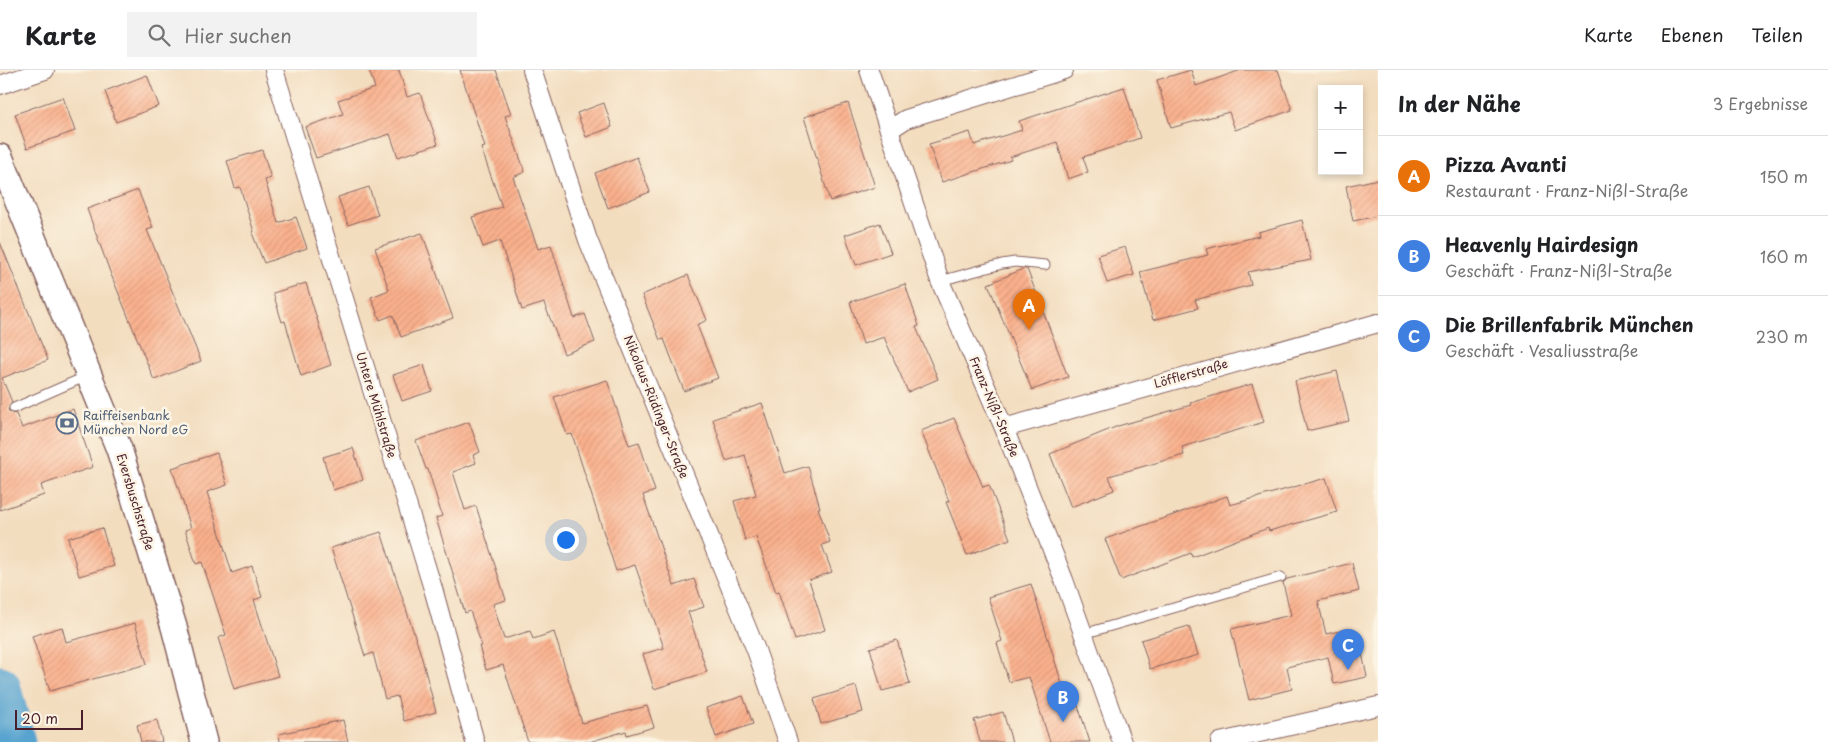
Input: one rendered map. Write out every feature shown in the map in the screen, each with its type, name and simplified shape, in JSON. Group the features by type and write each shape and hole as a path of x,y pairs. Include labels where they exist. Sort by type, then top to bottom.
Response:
{"main road":[{"name":"Eversbuschstraße","path":"0,157 119,450 174,627 204,742"}],"street":[{"path":"0,85 45,70"},
{"name":"Untere Mühlstraße","path":"274,70 434,592 475,742"},
{"name":"Nikolaus-Rüdinger-Straße","path":"532,70 588,240 756,650 788,742"},
{"name":"Franz-Nißl-Straße","path":"869,70 940,282 1004,428 1122,742"},
{"path":"889,130 906,119 1064,70"},
{"name":"Löfflerstraße","path":"1004,428 1378,323"},
{"path":"1220,742 1378,706"}],"lane":[{"path":"940,282 1002,264 1015,262 1045,265"},
{"path":"14,408 89,375"},
{"path":"1083,634 1281,577"}],"building":[{"path":"369,70 399,70 407,97 420,93 438,144 398,157 390,134 316,158 305,127 343,114 338,100 375,88"},
{"path":"460,70 496,70 511,114 505,116 525,172 513,177 538,249 551,245 574,318 585,314 595,342 564,354 544,303 522,310 500,241 483,247 472,217 502,207 481,148 485,147"},
{"path":"1191,70 1196,86 1241,70 1278,70 1292,110 1235,130 1229,112 1171,128 1157,80"},
{"path":"147,75 159,106 116,122 105,91"},
{"path":"1124,87 1140,138 1083,157 1088,172 1068,179 1057,142 1010,157 1011,160 942,182 929,144 970,132 974,145 1022,130 1019,121"},
{"path":"63,97 75,131 27,148 15,114"},
{"path":"604,103 612,127 586,137 577,113"},
{"path":"848,103 875,187 830,201 804,117"},
{"path":"262,150 271,178 265,180 278,223 296,217 307,248 264,263 252,233 254,232 240,187 235,188 227,161"},
{"path":"637,157 650,192 608,208 595,173"},
{"path":"1378,179 1378,216 1353,221 1346,186"},
{"path":"369,187 378,215 348,225 338,197"},
{"path":"138,190 153,228 147,230 201,361 154,380 110,272 87,209"},
{"path":"1302,220 1311,260 1248,272 1251,285 1195,300 1198,308 1153,320 1140,272 1208,255 1206,249 1259,236 1258,232"},
{"path":"880,223 891,253 856,265 845,235"},
{"path":"422,233 453,318 401,337 393,315 380,320 371,297 389,290 375,248"},
{"path":"0,242 48,360 2,378 12,402 8,410 16,414 22,428 73,409 93,467 41,485 44,495 0,510"},
{"path":"1125,247 1134,275 1107,283 1098,255"},
{"path":"1027,269 1068,377 1032,390 988,284"},
{"path":"688,275 707,320 697,325 718,378 684,391 664,339 660,340 642,295"},
{"path":"306,283 331,365 301,376 285,321 282,322 273,293"},
{"path":"905,284 919,326 916,327 938,379 908,392 884,337 863,344 850,302"},
{"path":"424,365 432,391 402,401 393,375"},
{"path":"1337,371 1349,421 1307,431 1295,381"},
{"path":"607,380 629,445 639,442 655,491 643,495 674,586 694,579 704,607 688,612 707,672 654,689 643,654 664,648 635,565 616,571 572,434 567,435 554,397"},
{"path":"1252,384 1264,422 1182,447 1184,455 1109,476 1114,490 1071,507 1050,454 1118,426 1191,405 1190,403"},
{"path":"762,403 785,473 808,466 820,508 818,508 830,542 822,545 832,572 809,580 825,630 795,640 779,591 776,592 756,537 745,540 734,501 756,495 745,455 726,461 713,419"},
{"path":"954,418 983,487 989,485 1010,539 967,555 946,502 949,501 921,431"},
{"path":"469,422 480,452 473,455 476,463 453,472 465,510 476,506 506,600 493,604 504,639 530,631 533,639 554,632 582,723 647,706 654,727 627,735 626,731 589,742 528,742 503,665 486,670 479,646 482,646 470,611 465,613 436,518 442,516 428,469 426,469 416,441"},
{"path":"353,448 363,480 333,490 323,457"},
{"path":"217,453 227,485 207,492 232,573 252,566 262,597 254,600 278,676 234,689 218,638 226,635 202,562 196,564 185,530 191,528 172,468"},
{"path":"1326,478 1337,512 1269,531 1268,528 1192,557 1191,553 1121,580 1105,539 1227,496 1230,505"},
{"path":"102,528 114,566 79,576 68,538"},
{"path":"381,532 421,655 436,712 404,721 397,696 385,699 373,653 365,656 331,548"},
{"path":"1352,563 1359,591 1318,601 1326,634 1353,628 1358,648 1361,648 1367,677 1334,684 1328,657 1287,667 1292,689 1249,700 1231,629 1291,615 1283,583 1287,579"},
{"path":"1031,584 1066,697 1074,694 1090,742 1050,742 1029,677 1009,682 997,643 1002,641 988,597"},
{"path":"135,623 147,664 50,691 32,636 62,627 66,642"},
{"path":"1189,626 1198,655 1150,669 1141,640"},
{"path":"897,640 910,684 882,691 870,648"},
{"path":"856,686 863,712 821,724 814,699"},
{"path":"743,696 753,724 716,737 706,708"},
{"path":"1003,712 1012,742 980,742 974,720"},
{"path":"157,720 162,742 141,742 137,725"},
{"path":"343,720 348,742 280,742 279,734"}],"waterway":[{"path":"0,686 15,742"}],"place":[{"name":"Pizza Avanti","path":"1029,330"},
{"name":"Raiffeisenbank München Nord eG","path":"67,423"},
{"name":"Die Brillenfabrik München","path":"1348,670"},
{"name":"Heavenly Hairdesign","path":"1063,722"}]}
